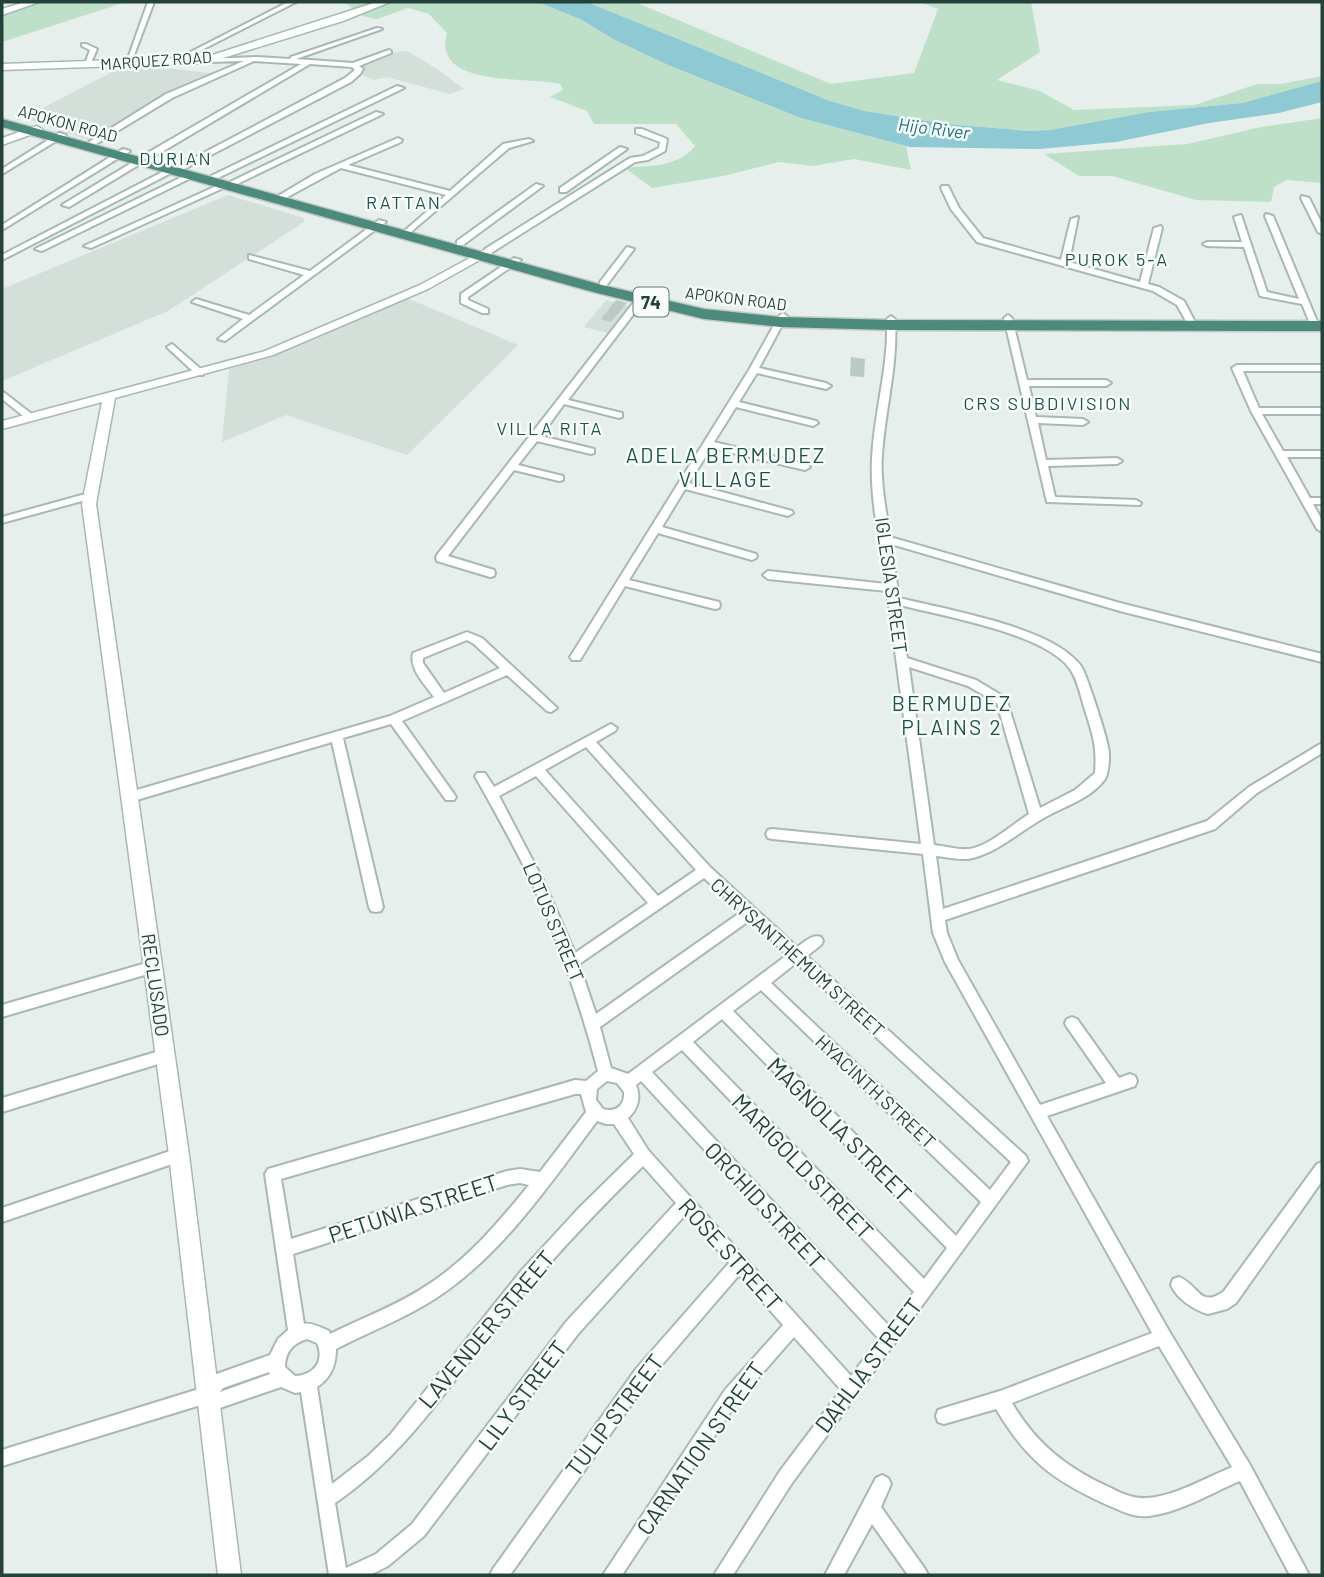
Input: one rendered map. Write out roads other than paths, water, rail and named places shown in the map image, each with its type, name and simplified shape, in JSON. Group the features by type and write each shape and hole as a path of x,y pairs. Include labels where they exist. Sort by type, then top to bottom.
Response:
{"highway":[{"name":"APOKON ROAD","path":"2,122 379,225 460,243 514,263 704,314 891,322 1317,322"},
{"name":"APOKON ROAD","path":"59,136 93,142 123,153"},
{"name":"APOKON ROAD","path":"408,232 485,253"},
{"name":"APOKON ROAD","path":"514,263 603,284 642,297"}],"main road":[{"path":"2,12 34,2"},
{"name":"MARQUEZ ROAD","path":"2,66 207,60 340,19 385,2"},
{"path":"2,142 34,130"}],"street":[{"path":"128,63 151,2"},
{"path":"176,61 293,2"},
{"path":"286,60 379,29"},
{"path":"84,45 94,49 88,64"},
{"path":"207,60 257,59 354,65 389,52"},
{"path":"93,142 169,96 257,59"},
{"path":"66,205 309,62"},
{"path":"38,249 348,80 358,73 359,69 354,65"},
{"path":"225,181 400,88"},
{"path":"88,246 225,181 379,114"},
{"path":"2,425 277,350 424,287 485,253 633,160 655,153 664,145 662,138 639,131"},
{"path":"2,172 59,136"},
{"path":"280,197 398,140"},
{"path":"408,232 506,146 529,141"},
{"path":"613,144 623,149 633,160"},
{"path":"563,190 623,149"},
{"path":"2,228 123,153"},
{"path":"341,166 452,194"},
{"path":"2,258 182,171"},
{"path":"460,243 539,186"},
{"path":"945,188 955,209 981,240 1144,284 1174,297 1193,324"},
{"path":"1305,198 1322,232"},
{"path":"1269,216 1303,302 1317,322"},
{"path":"1238,217 1263,294 1303,302"},
{"path":"1065,263 1075,219"},
{"path":"222,339 379,225"},
{"path":"1144,284 1158,228"},
{"path":"1207,244 1247,245"},
{"path":"603,284 630,249"},
{"path":"253,257 311,274"},
{"path":"485,311 464,301 464,296 514,263"},
{"path":"490,573 441,558 642,297"},
{"path":"196,302 249,318"},
{"path":"576,657 754,370 781,319"},
{"name":"IGLESIA STREET","path":"891,322 889,369 876,454 892,594 930,851 937,917 952,962 1163,1337 1244,1471 1300,1575"},
{"path":"1009,322 1051,500 1136,503"},
{"path":"172,347 200,373"},
{"path":"1322,368 1237,369 1256,411 1322,529"},
{"path":"754,370 826,386"},
{"path":"1023,383 1106,383"},
{"path":"2,394 30,417"},
{"name":"RECLUSADO","path":"109,397 89,496 179,1155 229,1575"},
{"path":"562,401 618,415"},
{"path":"733,404 813,423"},
{"path":"1256,411 1322,411"},
{"path":"1032,420 1083,422"},
{"path":"534,437 591,451"},
{"path":"708,444 805,467"},
{"path":"1281,454 1322,454"},
{"path":"1042,463 1117,461"},
{"path":"512,466 559,478"},
{"path":"683,485 788,513"},
{"path":"2,520 89,496"},
{"path":"1307,501 1322,501"},
{"path":"655,529 752,556"},
{"path":"885,539 1120,607 1322,658"},
{"path":"768,575 892,594 1030,637 1072,660 1081,680 1104,762 1101,775 1094,784 1036,816 982,851 957,854 772,834"},
{"path":"623,582 715,605"},
{"path":"442,699 417,664 417,656 467,636 478,641 551,708"},
{"path":"903,661 972,682 1002,701 1036,816"},
{"path":"130,797 394,719 507,670"},
{"path":"394,719 450,797"},
{"path":"492,794 611,728"},
{"path":"337,736 376,907"},
{"name":"CHRYSANTHEMUM STREET","path":"588,741 705,871 749,914 1021,1161"},
{"path":"937,917 1211,825 1253,790 1322,747"},
{"path":"537,769 657,904"},
{"name":"LOTUS STREET","path":"481,776 541,884 594,1023 606,1075"},
{"path":"572,962 705,871"},
{"path":"594,1023 749,914"},
{"path":"628,1082 817,941"},
{"path":"2,1011 153,967"},
{"name":"HYACINTH STREET","path":"761,982 991,1201"},
{"name":"MAGNOLIA STREET","path":"723,1011 956,1247"},
{"path":"1037,1113 1123,1083 1072,1023"},
{"name":"MARIGOLD STREET","path":"683,1041 924,1291"},
{"path":"2,1105 166,1055"},
{"name":"ORCHID STREET","path":"642,1072 889,1338"},
{"path":"606,1075 614,1075 628,1082 632,1089 630,1105 617,1115 595,1112 588,1101 590,1088 606,1075"},
{"path":"297,1333 273,1174 575,1087 590,1088"},
{"path":"328,1344 440,1287 480,1251 542,1180 595,1112"},
{"name":"ROSE STREET","path":"617,1115 643,1155 851,1389"},
{"path":"2,1215 179,1155"},
{"name":"LAVENDER STREET","path":"326,1499 352,1484 382,1457 532,1271 643,1155"},
{"name":"DAHLIA STREET","path":"723,1575 786,1477 1021,1161"},
{"path":"1179,1285 1201,1305 1210,1308 1219,1306 1230,1297 1322,1169"},
{"name":"PETUNIA STREET","path":"285,1249 507,1178 520,1176 542,1180"},
{"name":"LILY STREET","path":"351,1575 399,1548 426,1522 572,1328 686,1203"},
{"name":"TULIP STREET","path":"499,1575 642,1375 739,1263"},
{"name":"CARNATION STREET","path":"612,1575 732,1396 794,1325"},
{"path":"315,1332 328,1344 330,1353 324,1372 307,1384 289,1384 282,1378 276,1361 283,1344 297,1333 315,1332"},
{"path":"944,1416 1000,1399 1163,1337"},
{"path":"207,1395 216,1382 276,1361"},
{"path":"2,1458 207,1395 220,1400 282,1378"},
{"path":"307,1384 338,1575"},
{"path":"1000,1399 1019,1433 1045,1462 1063,1475 1121,1502 1152,1507 1244,1471"},
{"path":"834,1575 882,1484"},
{"path":"871,1508 919,1575"}],"water":[{"name":"Hijo River","path":"538,2 587,2 830,101 865,111 946,124 1029,131 1050,130 1149,112 1242,103 1322,81 1322,102 1279,113 1209,123 1116,142 1040,149 910,147 801,118 668,65 613,39 582,20"}],"district":[{"name":"DURIAN","path":"176,158"},
{"name":"RATTAN","path":"404,202"},
{"name":"PUROK 5-A","path":"1117,259"},
{"name":"CRS SUBDIVISION","path":"1048,403"},
{"name":"VILLA RITA","path":"550,428"},
{"name":"ADELA BERMUDEZ VILLAGE","path":"726,466"},
{"name":"BERMUDEZ PLAINS 2","path":"952,714"}]}
